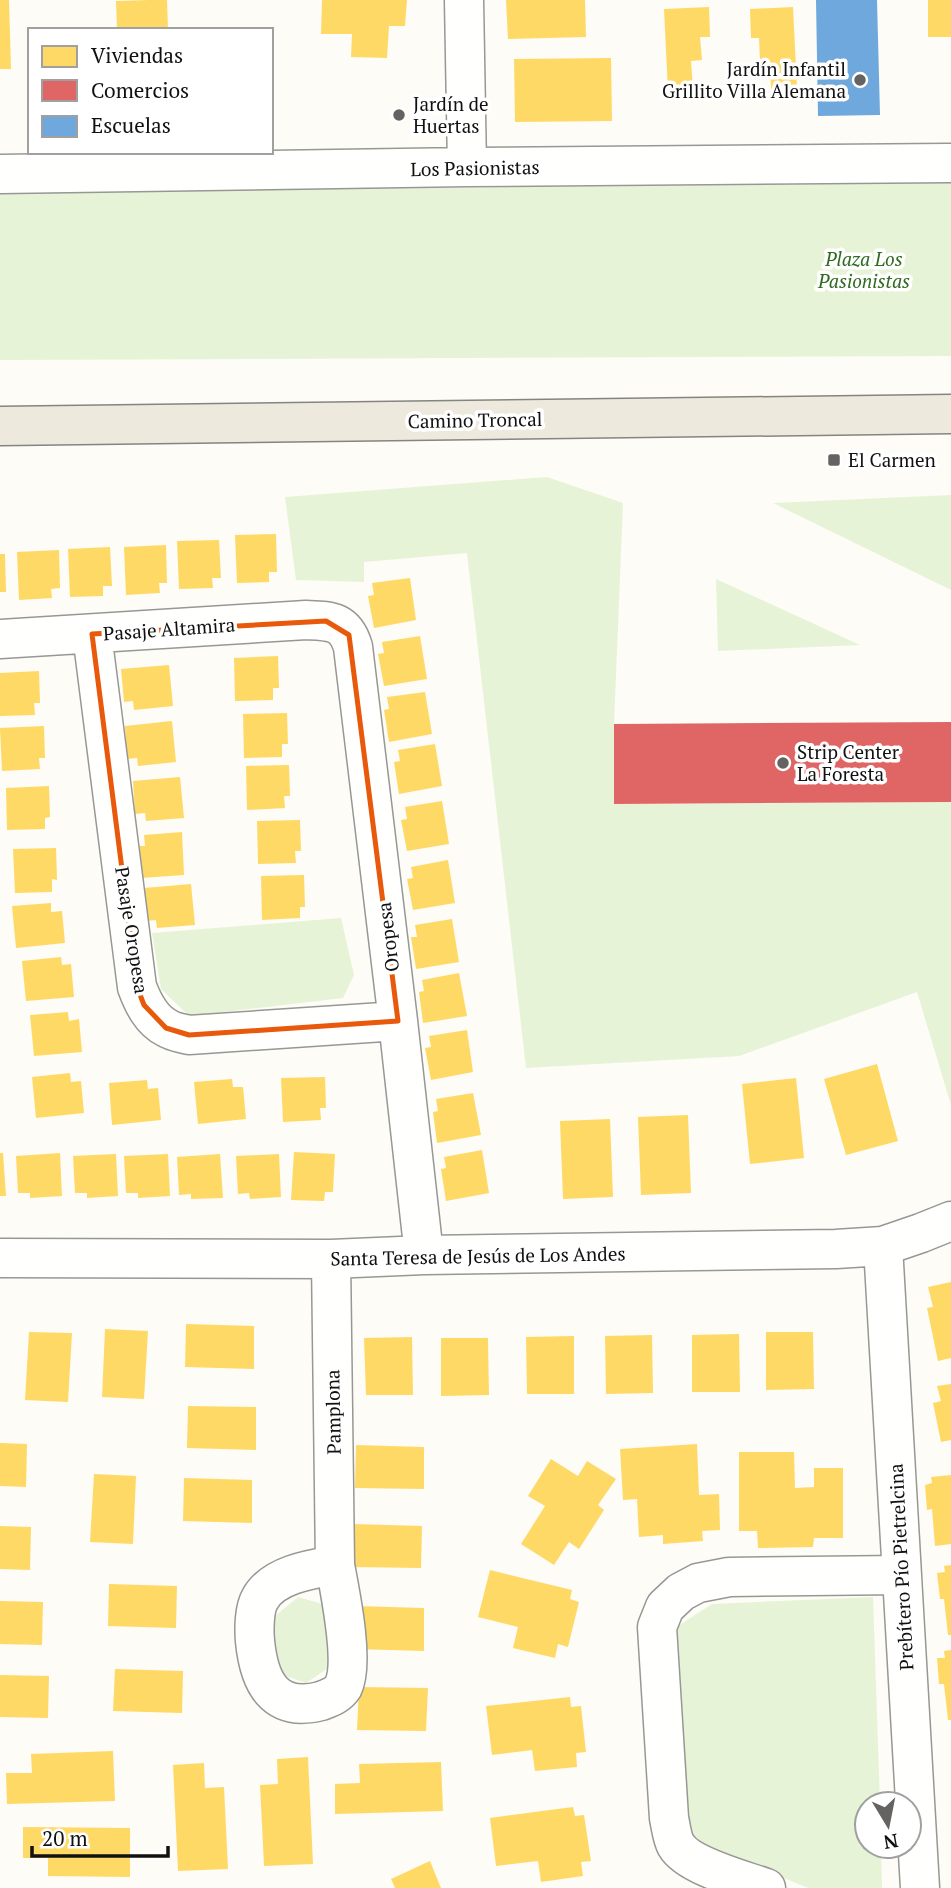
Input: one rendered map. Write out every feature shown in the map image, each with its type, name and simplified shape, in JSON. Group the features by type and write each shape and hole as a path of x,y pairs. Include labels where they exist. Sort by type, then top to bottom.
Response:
{"main road":[{"name":"Camino Troncal","path":"0,426 951,414"}],"street":[{"path":"464,0 467,167"},
{"name":"Los Pasionistas","path":"0,174 951,163"},
{"name":"Pasaje Altamira","path":"0,639 306,620 338,625"},
{"name":"Oropesa","path":"338,625 349,635 352,647 424,1255"},
{"name":"Pasaje Oropesa","path":"92,634 137,987 144,1005 166,1028 189,1035 398,1021"},
{"name":"Santa Teresa de Jesús de Los Andes","path":"0,1258 331,1259 424,1255 836,1249 883,1246 951,1221"},
{"name":"Prebítero Pío Pietrelcina","path":"883,1246 919,1888"},
{"name":"Pamplona","path":"331,1259 335,1565"},
{"path":"766,1888 700,1864 687,1857 676,1845 669,1818 657,1627 665,1606 681,1592 698,1583 729,1577 902,1576"}],"highlighted area":[{"path":"326,621 349,635 398,1021 189,1035 166,1028 144,1005 137,987 92,634"}],"green space":[{"name":"Plaza Los Pasionistas","path":"951,183 951,356 0,360 0,192"},
{"path":"547,477 623,503 614,724 615,804 951,802 951,1105 917,992 739,1056 526,1068 467,553 364,562 364,582 296,580 285,497"},
{"path":"951,495 951,590 773,503"},
{"path":"716,579 860,645 718,651"},
{"path":"341,918 354,975 343,998 189,1016 161,989 152,933"},
{"path":"298,1597 333,1607 337,1662 306,1683 271,1671 262,1627"},
{"path":"873,1597 880,1790 853,1790 853,1860 881,1860 882,1888 808,1888 689,1839 667,1633 712,1604"}],"building: Viviendas":[{"path":"0,0 9,0 11,69 0,69"},
{"path":"167,0 168,28 117,28 116,1"},
{"path":"322,0 407,0 405,26 389,26 387,58 351,57 352,34 321,34"},
{"path":"506,0 585,0 586,37 508,39"},
{"path":"928,0 951,0 951,37 928,37"},
{"path":"709,7 710,37 700,37 702,60 691,61 693,89 668,91 664,9"},
{"path":"793,7 797,89 771,90 770,60 760,61 759,38 751,38 750,9"},
{"path":"611,58 612,121 515,122 514,59"},
{"path":"276,534 277,572 269,572 269,582 237,583 235,535"},
{"path":"219,540 221,578 212,578 213,588 179,589 177,541"},
{"path":"166,545 167,583 159,583 160,593 126,595 124,547"},
{"path":"110,547 112,586 103,586 103,596 70,597 68,549"},
{"path":"59,550 60,588 51,589 52,598 19,600 17,552"},
{"path":"0,554 5,554 6,592 0,592"},
{"path":"410,578 416,620 374,628 368,596 374,595 372,583"},
{"path":"420,636 427,679 384,686 378,654 384,653 382,642"},
{"path":"278,656 279,688 273,688 273,700 235,701 234,658"},
{"path":"169,665 173,706 134,710 133,701 124,702 121,669"},
{"path":"39,671 40,703 34,703 35,715 0,716 0,673"},
{"path":"425,692 432,734 389,742 384,710 389,709 387,697"},
{"path":"287,713 288,744 282,744 282,757 244,758 243,714"},
{"path":"172,721 176,762 138,766 137,758 127,759 125,726"},
{"path":"44,726 45,758 39,758 40,769 2,771 0,728"},
{"path":"435,744 442,786 399,794 394,762 400,761 398,750"},
{"path":"289,765 290,796 284,796 285,808 247,810 246,766"},
{"path":"180,777 184,818 146,821 145,813 135,814 133,781"},
{"path":"49,786 50,817 45,818 45,829 7,830 6,788"},
{"path":"442,801 449,844 407,851 401,820 407,819 405,807"},
{"path":"300,820 301,851 295,851 296,863 258,864 257,821"},
{"path":"182,832 184,875 141,878 139,846 145,846 144,835"},
{"path":"56,848 57,880 52,879 52,892 15,893 13,849"},
{"path":"448,860 455,903 413,910 407,879 413,878 411,867"},
{"path":"304,875 305,907 300,907 300,918 262,920 261,876"},
{"path":"191,884 195,925 157,928 156,920 146,921 144,888"},
{"path":"51,903 51,912 62,911 65,943 16,948 12,906"},
{"path":"452,919 459,962 416,969 411,937 417,937 415,925"},
{"path":"61,957 62,965 71,964 74,997 26,1001 22,961"},
{"path":"459,973 467,1016 423,1023 419,992 424,991 422,980"},
{"path":"68,1012 69,1021 79,1019 82,1052 34,1056 30,1015"},
{"path":"467,1030 473,1072 431,1080 425,1048 431,1047 429,1036"},
{"path":"877,1064 898,1141 846,1155 824,1079"},
{"path":"70,1073 71,1082 81,1081 84,1113 36,1118 32,1077"},
{"path":"325,1077 326,1108 320,1108 321,1120 283,1122 281,1078"},
{"path":"796,1078 804,1158 750,1164 742,1084"},
{"path":"232,1079 233,1087 243,1087 246,1119 198,1124 194,1082"},
{"path":"147,1080 148,1089 158,1088 161,1120 112,1125 109,1083"},
{"path":"473,1093 481,1135 437,1143 433,1112 438,1111 436,1099"},
{"path":"688,1115 691,1193 641,1195 638,1117"},
{"path":"610,1119 613,1197 563,1199 560,1121"},
{"path":"482,1150 489,1193 446,1201 441,1169 446,1168 444,1157"},
{"path":"294,1152 335,1154 333,1192 325,1192 324,1201 291,1200"},
{"path":"0,1153 3,1153 6,1196 0,1196"},
{"path":"60,1153 62,1196 30,1198 30,1193 18,1193 16,1156"},
{"path":"116,1154 118,1196 87,1198 87,1193 75,1193 73,1156"},
{"path":"168,1154 170,1196 138,1198 138,1193 126,1193 124,1156"},
{"path":"220,1154 223,1198 191,1199 191,1194 179,1195 177,1157"},
{"path":"279,1154 281,1197 250,1199 249,1193 238,1194 236,1156"},
{"path":"951,1282 951,1358 938,1361 927,1308 933,1307 928,1287"},
{"path":"186,1324 254,1326 254,1369 185,1367"},
{"path":"105,1329 148,1331 144,1399 102,1397"},
{"path":"29,1332 72,1333 68,1402 25,1400"},
{"path":"766,1332 813,1332 814,1389 766,1390"},
{"path":"739,1334 740,1392 692,1392 692,1335"},
{"path":"652,1335 653,1393 606,1394 605,1336"},
{"path":"574,1336 574,1394 527,1394 526,1337"},
{"path":"412,1337 413,1395 366,1395 364,1338"},
{"path":"441,1338 488,1338 489,1395 441,1396"},
{"path":"951,1384 951,1440 941,1442 933,1403 941,1401 937,1386"},
{"path":"188,1406 256,1407 256,1450 187,1448"},
{"path":"0,1443 27,1444 26,1487 0,1486"},
{"path":"697,1444 699,1495 719,1494 720,1530 702,1531 703,1541 663,1544 663,1535 639,1537 637,1499 623,1500 620,1449"},
{"path":"356,1445 424,1447 424,1489 355,1488"},
{"path":"739,1452 794,1452 795,1488 814,1487 814,1468 843,1468 843,1538 814,1538 813,1547 758,1548 757,1531 739,1531"},
{"path":"551,1459 578,1476 587,1461 616,1479 598,1505 604,1510 579,1549 569,1542 554,1565 521,1544 545,1506 528,1496"},
{"path":"94,1474 136,1476 133,1544 90,1542"},
{"path":"951,1475 951,1544 935,1546 932,1509 927,1510 925,1485 932,1483 931,1477"},
{"path":"184,1478 252,1480 252,1523 183,1521"},
{"path":"353,1524 422,1526 421,1568 352,1567"},
{"path":"0,1526 31,1527 30,1570 0,1569"},
{"path":"951,1565 951,1635 948,1635 944,1599 940,1599 937,1573 945,1572 944,1566"},
{"path":"490,1570 572,1590 570,1599 579,1602 568,1647 558,1644 555,1658 513,1648 518,1627 478,1617"},
{"path":"109,1584 177,1586 176,1628 108,1626"},
{"path":"0,1601 43,1602 42,1645 0,1644"},
{"path":"356,1606 424,1608 424,1651 355,1649"},
{"path":"951,1650 951,1720 948,1720 944,1684 939,1684 937,1658 945,1658 944,1651"},
{"path":"115,1669 183,1671 182,1713 113,1711"},
{"path":"0,1675 49,1676 48,1718 0,1717"},
{"path":"359,1687 428,1688 426,1731 357,1730"},
{"path":"570,1697 571,1707 581,1706 586,1752 576,1753 577,1767 535,1771 532,1750 492,1755 486,1706"},
{"path":"113,1751 115,1801 7,1804 6,1773 32,1773 31,1754"},
{"path":"308,1757 313,1864 264,1866 260,1785 278,1784 277,1759"},
{"path":"441,1762 443,1811 335,1814 335,1784 360,1783 359,1764"},
{"path":"204,1763 205,1788 224,1787 228,1869 178,1871 173,1765"},
{"path":"573,1807 575,1816 584,1815 591,1861 581,1862 583,1876 541,1882 538,1861 496,1866 490,1818"},
{"path":"23,1827 130,1828 130,1877 48,1876 48,1858 23,1858"},
{"path":"430,1861 441,1888 395,1888 391,1879"}],"building: Comercios":[{"name":"Strip Center La Foresta","path":"951,722 951,802 614,804 614,724"}],"building: Escuelas":[{"path":"816,0 877,0 880,115 818,116"}],"place":[{"name":"Jardín Infantil Grillito Villa Alemana","path":"860,80"},
{"name":"Jardín de Huertas","path":"399,115"},
{"name":"El Carmen","path":"834,460"},
{"name":"Strip Center La Foresta","path":"783,763"}]}
